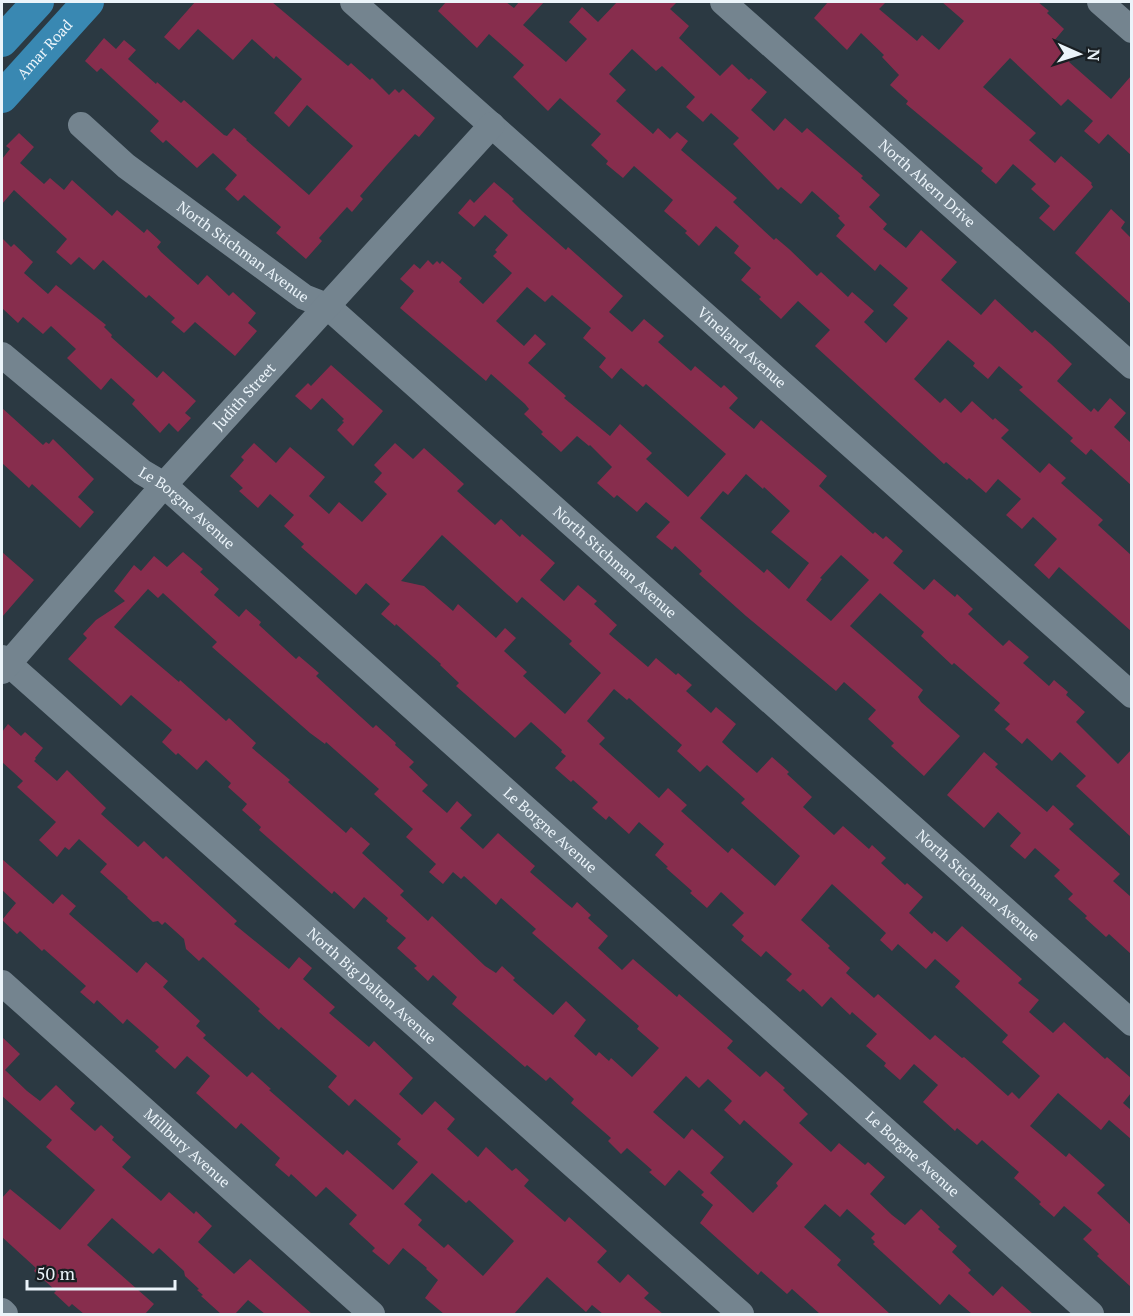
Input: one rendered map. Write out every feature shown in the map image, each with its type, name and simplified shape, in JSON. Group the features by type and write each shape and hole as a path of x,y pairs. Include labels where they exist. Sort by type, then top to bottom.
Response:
{"main road":[{"path":"2,41 38,2"},
{"name":"Amar Road","path":"2,98 88,2"}],"street":[{"name":"Vineland Avenue","path":"353,2 1131,695"},
{"name":"North Ahern Drive","path":"723,2 1131,366"},
{"path":"1100,2 1131,30"},
{"name":"North Stichman Avenue","path":"81,125 135,173 304,297 327,306 1131,1023"},
{"name":"Judith Street","path":"4,664 492,125"},
{"name":"Le Borgne Avenue","path":"2,355 142,472 164,485 1091,1314"},
{"name":"North Big Dalton Avenue","path":"4,664 741,1314"},
{"name":"Millbury Avenue","path":"2,983 363,1312"},
{"path":"2,1311 5,1314"}],"building":[{"path":"195,2 272,2 348,66 351,63 370,80 372,78 389,95 395,89 399,93 403,89 435,118 419,137 415,134 386,166 360,196 363,199 352,212 347,207 319,238 322,241 306,259 276,233 281,227 244,195 238,201 225,189 237,175 213,153 197,168 166,140 163,143 150,131 159,121 101,68 97,72 85,61 104,38 116,49 124,40 136,50 128,59 156,84 157,82 181,103 184,100 224,135 227,136 234,128 309,195 353,146 307,105 289,127 274,113 302,79 276,56 274,59 252,39 233,60 198,29 179,50 164,37"},
{"path":"446,2 506,2 514,8 519,2 544,2 523,25 566,62 587,39 569,22 582,7 598,22 617,2 677,2 670,9 689,26 679,38 720,76 732,64 749,80 751,78 767,92 751,110 774,131 785,118 802,133 807,128 863,176 861,178 880,195 869,207 887,224 883,229 906,248 921,230 957,262 941,280 981,315 995,299 1032,333 1035,330 1051,344 1072,364 1057,381 1091,412 1094,408 1098,412 1110,398 1126,413 1114,427 1131,443 1131,485 1091,449 1086,455 1070,441 1073,438 1019,390 1023,387 999,366 988,379 973,366 975,363 948,340 914,379 940,403 945,398 961,413 972,401 993,420 995,418 1009,430 1001,438 1040,473 1049,463 1066,478 1061,483 1103,520 1098,525 1131,555 1131,631 1059,567 1049,579 1034,565 1057,539 1033,517 1022,529 1006,515 1021,499 998,479 986,493 946,462 944,464 815,346 830,330 798,301 781,319 759,299 761,297 741,280 751,268 734,253 739,246 716,226 699,246 685,233 687,231 664,211 673,200 634,166 623,178 606,164 608,161 591,145 601,134 560,98 548,111 513,77 524,65 489,34 477,48 438,11","holes":["632,49 656,71 662,66 695,97 686,107 703,122 711,113 739,138 733,144 778,190 781,187 801,204 812,191 840,216 838,218 845,225 836,236 875,271 880,264 908,288 893,305 908,318 886,343 864,322 874,311 852,292 848,297 821,272 817,276 776,238 774,240 733,202 737,198 681,150 688,141 677,132 670,139 658,128 653,134 616,101 626,90 609,74"]},
{"path":"828,2 886,2 879,9 917,41 922,35 939,50 964,21 942,2 1038,2 1064,29 1054,41 1072,58 1069,62 1111,99 1131,76 1131,155 1108,134 1099,144 1084,131 1093,121 1068,99 1061,106 1010,58 983,87 1036,133 1029,140 1055,163 1061,156 1092,183 1093,187 1054,231 1039,218 1050,206 1031,189 1036,184 1013,164 996,184 981,171 983,168 906,104 908,101 890,85 899,75 882,57 884,55 861,33 847,50 814,18"},
{"path":"19,133 34,147 20,163 44,184 50,178 64,190 72,180 112,216 117,210 144,233 147,229 161,242 157,247 161,252 198,285 207,275 229,296 233,292 256,313 248,323 257,331 235,356 195,322 184,333 171,322 175,318 149,295 146,298 103,260 94,270 79,257 71,265 56,252 67,239 14,190 2,204 2,159 10,149 6,146"},
{"path":"494,182 514,199 512,201 522,211 566,250 568,247 623,296 609,312 632,332 644,319 664,336 658,342 691,371 695,366 721,388 724,385 738,398 729,408 754,429 761,420 827,476 819,486 873,534 875,532 883,539 886,536 903,551 893,563 924,590 934,579 955,597 957,594 973,609 968,614 1003,646 1009,640 1029,657 1023,663 1049,686 1054,680 1068,692 1066,695 1085,712 1076,722 1118,764 1131,750 1131,837 1076,786 1086,776 1060,752 1052,761 1027,738 1022,744 1005,729 1010,724 994,710 1000,703 954,663 952,665 921,636 924,632 880,593 850,626 923,690 918,697 921,702 960,736 924,776 891,746 894,743 868,719 876,710 844,682 836,691 699,574 702,571 675,546 672,550 656,537 670,522 646,502 637,512 617,495 614,498 597,483 612,467 590,445 577,436 561,452 524,414 529,409 525,404 491,374 486,381 400,308 414,291 400,279 414,264 420,269 428,260 433,265 437,261 440,264 442,261 462,278 459,282 483,304 512,273 493,256 497,252 495,250 508,235 485,215 474,227 458,213 470,199 474,203","holes":["527,287 545,302 552,295 591,328 583,338 606,358 599,367 612,379 621,368 643,387 646,384 726,454 688,497 646,459 652,453 620,424 610,436 564,398 566,396 528,363 546,344 535,334 524,346 496,321","746,474 790,511 771,532 809,563 789,589 767,569 764,573 700,518 723,491 728,495","841,555 869,580 831,621 806,600 822,579 820,578"]},
{"path":"1111,209 1125,222 1121,228 1131,238 1131,304 1075,253"},
{"path":"2,238 11,247 14,244 33,262 24,273 48,294 56,285 106,325 104,327 112,335 111,337 157,378 163,371 196,401 185,413 191,418 178,432 169,423 160,433 132,404 135,400 111,378 101,390 67,358 76,349 51,326 43,334 23,317 18,323 2,308"},
{"path":"331,365 383,411 353,446 337,430 344,419 322,398 311,410 295,396 308,383 311,386"},
{"path":"2,408 43,445 46,442 49,444 53,439 94,479 78,497 94,512 80,528 32,484 29,488 2,463"},
{"path":"254,443 276,463 290,447 325,477 309,496 329,514 339,502 362,522 387,494 374,482 382,473 374,465 395,443 413,459 424,448 464,484 457,491 495,525 501,519 520,537 522,534 555,563 540,580 564,601 578,585 597,601 594,604 617,625 609,634 648,667 656,658 676,675 678,673 692,685 686,691 711,713 716,707 736,724 722,742 734,753 757,773 772,757 812,797 803,807 834,835 843,826 869,849 872,845 886,858 881,863 905,885 907,883 923,897 909,913 932,934 934,931 947,942 962,926 1022,979 1018,983 1039,1000 1029,1012 1053,1033 1064,1022 1105,1059 1107,1057 1131,1078 1131,1093 1123,1103 1131,1110 1131,1139 1109,1120 1101,1130 1058,1093 1030,1126 1066,1157 1069,1153 1105,1185 1097,1193 1131,1225 1131,1287 1097,1256 1099,1254 1083,1239 1092,1230 1064,1206 1054,1217 1014,1178 1019,1172 982,1140 977,1145 957,1128 955,1131 923,1102 938,1085 914,1064 900,1080 884,1066 886,1063 866,1046 877,1034 852,1012 850,1015 831,997 822,1007 803,989 800,992 786,980 792,974 766,951 761,957 741,940 744,936 732,925 744,913 721,892 707,908 655,855 664,844 639,822 629,834 609,816 606,820 592,808 598,802 555,768 566,756 561,752 562,750 531,722 515,738 456,686 459,683 441,664 396,624 395,626 381,614 390,604 366,583 356,595 301,547 304,544 284,526 294,515 270,494 258,508 239,491 243,488 230,476 244,460 241,457","holes":["442,535 517,603 522,597 572,641 569,644 601,673 565,714 523,676 527,672 504,651 516,638 505,628 496,638 458,604 453,611 424,586 401,581","614,689 627,700 629,698 682,745 677,751 700,772 707,765 745,799 741,803 800,856 775,886 732,848 728,853 681,811 687,805 668,788 659,798 599,744 605,738 587,721","832,884 886,933 880,940 892,951 898,944 926,969 935,959 960,981 955,987 1008,1035 1002,1042 1040,1076 1019,1099 1012,1092 1008,1096 935,1035 930,1040 878,994 874,998 846,973 850,968 828,948 830,946 801,920"]},
{"path":"2,552 34,580 2,617"},
{"path":"183,552 203,569 200,572 219,589 214,595 239,617 246,609 261,622 259,625 296,659 299,656 319,673 316,676 373,728 376,725 396,743 395,745 414,762 409,767 428,785 422,791 447,813 457,801 472,815 460,828 483,849 498,833 535,866 530,872 572,908 577,902 591,915 588,918 608,936 598,948 622,970 633,959 677,997 679,994 733,1041 727,1048 760,1077 766,1071 785,1088 783,1090 808,1114 799,1123 831,1152 839,1143 865,1165 868,1162 885,1177 870,1194 892,1215 905,1225 921,1209 957,1246 952,1252 971,1270 968,1273 993,1296 1002,1286 1033,1314 972,1314 949,1294 940,1305 873,1244 875,1242 871,1238 875,1234 847,1209 840,1217 825,1204 804,1227 841,1260 837,1265 890,1314 820,1314 792,1289 787,1294 761,1271 758,1275 700,1223 713,1205 701,1195 704,1192 679,1170 665,1186 649,1172 652,1170 627,1148 621,1154 608,1141 611,1138 571,1103 574,1099 550,1077 546,1081 527,1065 525,1067 452,1004 457,997 433,975 428,981 414,968 417,966 397,948 406,938 386,921 388,918 364,897 354,909 334,891 332,894 259,830 261,827 242,810 247,804 228,787 231,783 206,760 197,770 178,753 176,755 162,742 172,730 131,695 121,706 68,659 87,638 83,634 96,620 125,601 114,591 134,565 141,571 154,556 167,567","holes":["148,589 158,598 163,593 217,642 212,647 310,733 325,744 326,742 379,789 374,794 413,829 406,837 436,864 429,872 443,884 453,872 461,879 464,876 496,905 501,898 536,929 532,933 639,1026 637,1029 659,1048 632,1077 611,1058 609,1061 599,1052 596,1056 574,1036 586,1020 566,1001 553,1015 513,980 515,978 502,966 496,973 485,966 432,916 428,921 400,895 404,891 362,853 370,844 351,827 346,833 252,748 256,743 229,718 226,721 180,680 179,682 114,627","686,1076 699,1088 708,1079 732,1101 724,1110 740,1125 744,1120 793,1164 776,1183 778,1186 753,1213 710,1173 724,1157 692,1129 684,1139 653,1112"]},
{"path":"8,724 21,736 25,732 43,748 34,761 57,781 67,770 106,808 101,814 138,847 144,841 163,859 166,856 237,921 234,924 289,969 299,957 312,968 303,979 335,1007 329,1013 369,1047 374,1041 413,1078 399,1094 422,1115 435,1101 455,1119 447,1129 478,1157 486,1147 512,1171 516,1168 529,1180 524,1186 565,1222 569,1217 607,1251 597,1262 620,1283 628,1274 649,1293 644,1298 663,1314 603,1314 592,1305 586,1312 547,1277 514,1314 444,1314 425,1298 438,1280 427,1268 403,1248 389,1265 372,1251 375,1248 349,1224 357,1215 326,1187 316,1197 291,1174 289,1177 275,1165 280,1158 241,1123 236,1129 196,1093 210,1076 187,1056 175,1069 155,1051 159,1047 127,1019 123,1024 97,1000 94,1004 80,992 86,986 44,949 42,951 20,931 17,934 2,920 16,903 2,890 2,859 53,904 62,894 76,906 69,914 137,973 146,962 168,981 163,987 200,1021 196,1026 206,1035 203,1038 247,1077 252,1072 271,1089 269,1090 343,1155 347,1150 393,1190 418,1162 397,1144 401,1139 355,1099 349,1106 328,1087 337,1076 281,1027 279,1030 258,1011 260,1009 203,957 199,961 186,949 184,939 165,922 162,925 158,921 153,922 127,898 100,872 107,864 79,839 69,850 65,847 57,857 39,840 56,822 17,787 23,781 2,762 2,732","holes":["432,1173 466,1203 469,1200 514,1241 483,1276 448,1244 444,1248 418,1225 422,1220 404,1204"]},
{"path":"984,752 998,764 995,767 1047,812 1053,805 1074,824 1069,829 1120,874 1113,881 1131,897 1131,954 1109,934 1106,937 1068,899 1073,894 1054,876 1060,870 1035,848 1025,859 1010,846 1021,833 998,812 984,828 947,795"},
{"path":"2,1037 20,1054 5,1070 27,1091 40,1101 56,1085 75,1103 70,1109 95,1131 101,1125 114,1137 112,1140 131,1157 122,1167 161,1201 169,1192 194,1214 196,1211 212,1226 198,1242 234,1274 250,1259 312,1314 265,1314 248,1300 235,1314 221,1314 201,1296 203,1295 197,1290 199,1289 185,1276 184,1271 159,1248 153,1254 112,1218 87,1245 154,1304 145,1314 84,1314 72,1304 69,1307 54,1293 56,1291 34,1271 36,1268 2,1237 2,1198 10,1189 60,1230 95,1190 46,1147 52,1140 2,1096"}]}
